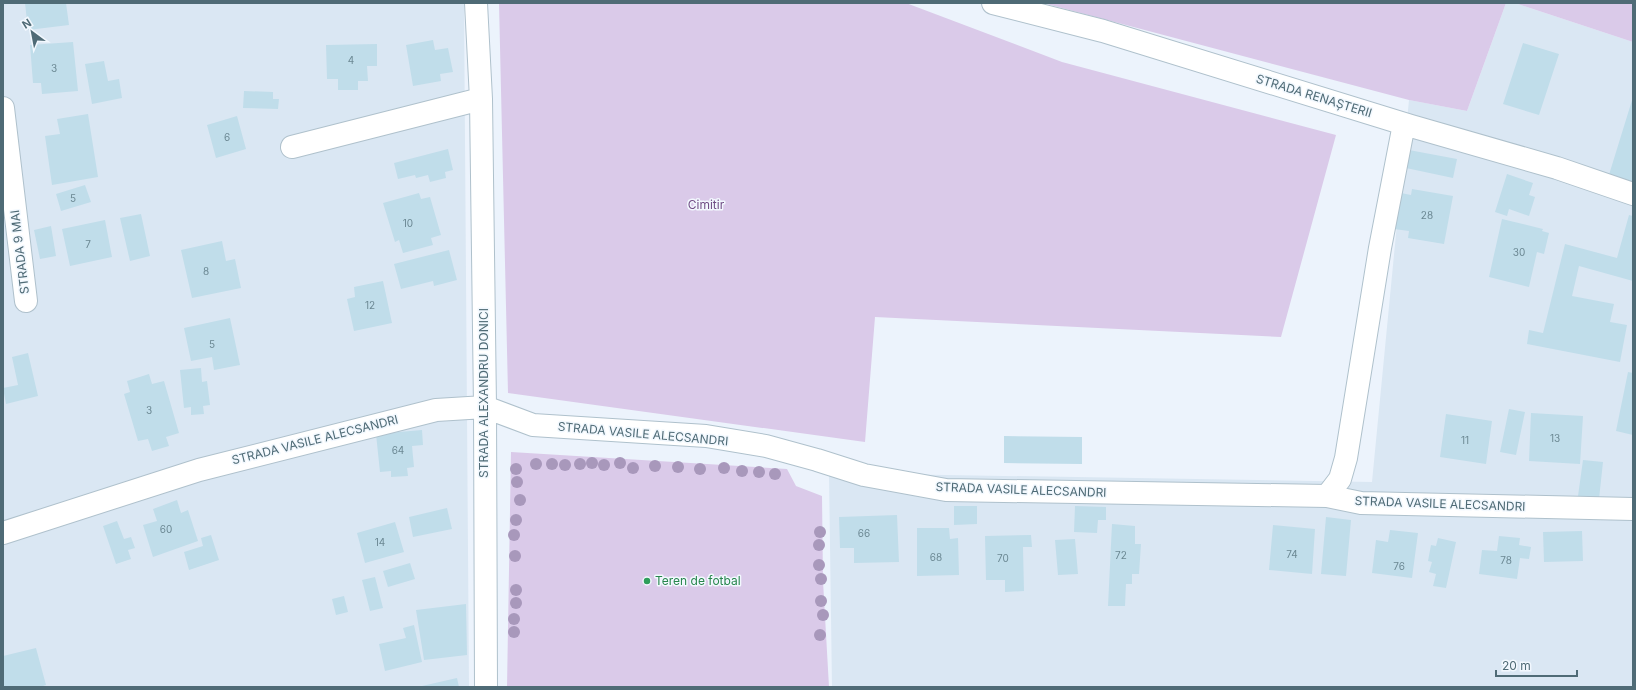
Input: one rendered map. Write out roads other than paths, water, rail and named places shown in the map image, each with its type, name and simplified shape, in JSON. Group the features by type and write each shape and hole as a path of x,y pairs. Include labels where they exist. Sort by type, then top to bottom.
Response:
{"street":[{"name":"STRADA ALEXANDRU DONICI","path":"476,3 481,99 485,408 486,687"},
{"name":"STRADA RENAȘTERII","path":"993,3 1103,31 1404,124 1557,168 1633,194"},
{"path":"292,147 481,99"},
{"name":"STRADA 9 MAI","path":"3,108 26,301"},
{"path":"1327,496 1340,479 1346,458 1380,248 1404,124"},
{"name":"STRADA VASILE ALECSANDRI","path":"3,533 199,470 436,410 485,408 533,425 706,436 766,446 864,475 946,490 1327,496 1361,503 1633,509"}],"place":[{"name":"Teren de fotbal","path":"647,581"}],"park label":[{"name":"Cimitir","path":"706,205"}]}
